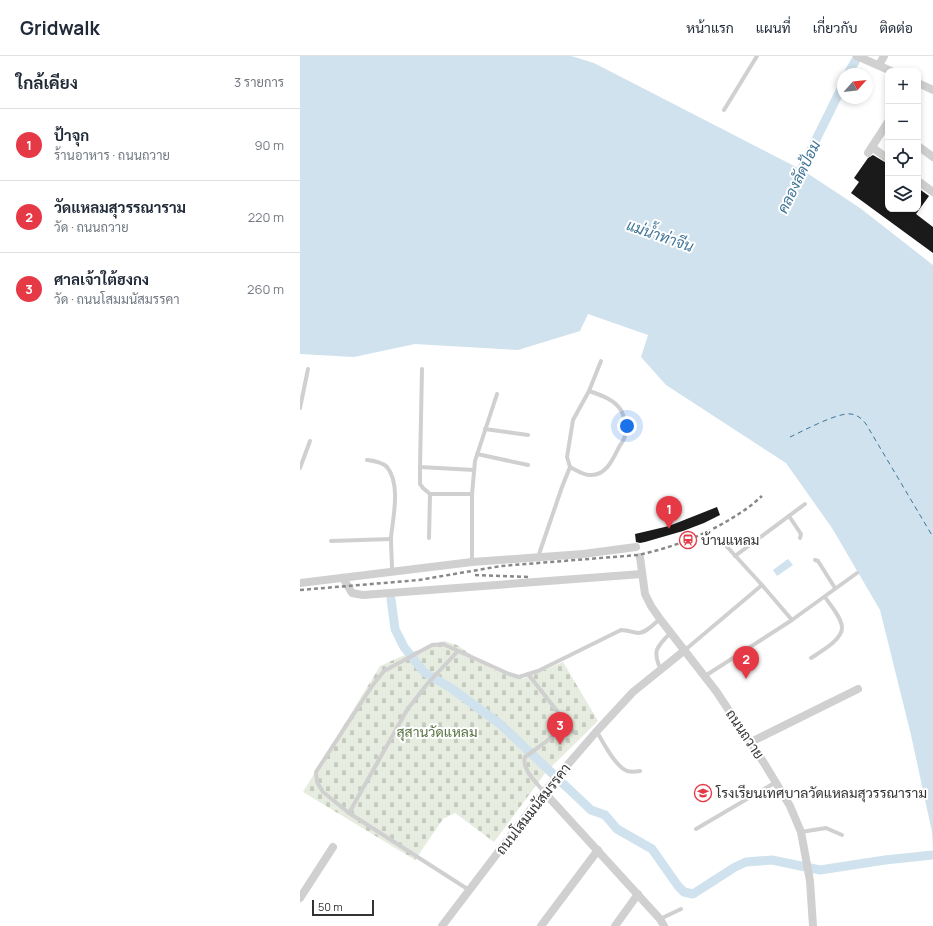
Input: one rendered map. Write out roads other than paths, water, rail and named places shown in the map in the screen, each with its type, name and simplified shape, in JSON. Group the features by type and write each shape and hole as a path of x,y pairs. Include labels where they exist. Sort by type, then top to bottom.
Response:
{"street":[{"path":"879,66 884,56"},
{"path":"860,57 885,68"},
{"path":"921,84 933,90"},
{"path":"885,128 870,150 885,158"},
{"path":"921,148 933,157"},
{"path":"921,183 933,192"},
{"path":"300,583 472,562 583,554 636,547"},
{"name":"ถนนถวาย","path":"640,558 645,594 660,619 705,676 751,742 790,806 801,832 806,858 810,881 813,926"},
{"path":"343,578 352,593 363,595 642,574"},
{"name":"ถนนโสมมนัสมรรคา","path":"442,926 544,792 596,732 633,692 685,650"},
{"path":"751,742 858,689"},
{"path":"544,792 638,894 662,923"},
{"path":"300,898 333,847"},
{"path":"541,926 598,850"},
{"path":"615,926 638,894"}],"lane":[{"path":"724,110 757,56"},
{"path":"538,557 570,467 567,457 573,420 589,391 601,361"},
{"path":"300,408 308,369"},
{"path":"422,369 420,484 430,494 472,494"},
{"path":"570,467 582,474 591,476 600,472 610,464 624,437 625,424 622,411 605,397 589,391"},
{"path":"472,562 472,494 474,470 477,454 497,394"},
{"path":"485,429 528,435"},
{"path":"300,468 310,441"},
{"path":"477,454 528,465"},
{"path":"367,460 382,464 387,468 392,477 395,494 391,539 392,572"},
{"path":"420,467 474,470"},
{"path":"429,538 430,494"},
{"path":"735,556 805,504"},
{"path":"789,516 801,534 800,538"},
{"path":"331,541 391,539"},
{"path":"720,540 792,620"},
{"path":"815,560 818,561 835,588"},
{"path":"705,676 792,620 856,573"},
{"path":"685,650 762,585"},
{"path":"811,658 834,642 841,634 842,627 839,619 825,597"},
{"path":"470,890 349,813 323,792 317,782 316,772 372,686 384,671 432,644 443,644 509,674 519,677 538,671 621,630 629,630 638,633 646,631 660,619"},
{"path":"661,670 656,660 655,653 658,647 671,632"},
{"path":"349,813 407,710 428,683 458,651"},
{"path":"528,674 573,732"},
{"path":"544,792 526,769 523,762 525,757 556,732 562,723 561,716"},
{"path":"596,732 618,764 626,770 633,772 640,771"},
{"path":"696,829 776,782"},
{"path":"801,832 826,828 842,836"},
{"path":"662,923 681,909"}],"water":[{"name":"แม่น้ำท่าจีน","path":"300,56 571,56 594,63 804,171 860,208 933,265 933,847 932,832 911,735 880,610 832,528 786,463 666,385 641,357 648,335 588,314 580,331 518,350 415,344 354,357 300,354"},
{"path":"788,559 793,565 777,576 773,570"}],"waterway":[{"name":"คลองลัดป้อม","path":"851,68 858,56"},
{"name":"คลองลัดป้อม","path":"796,180 837,97"},
{"path":"391,599 395,629 404,647 424,672 451,688 500,724 591,810 605,815 617,829 652,849 678,886 684,892 693,894 735,867 746,862 772,860 820,870 885,860 933,855"}],"railway":[{"path":"300,590 419,580 501,566 638,555 666,548 718,526 751,506 762,496"},
{"path":"475,575 531,577"}],"place":[{"name":"ป้าจุก","path":"669,529"},
{"name":"บ้านแหลม","path":"688,540"},
{"name":"วัดแหลมสุวรรณาราม","path":"746,679"},
{"name":"ศาลเจ้าใต้ฮงกง","path":"560,745"},
{"name":"โรงเรียนเทศบาลวัดแหลมสุวรรณาราม","path":"703,793"}],"park label":[{"name":"สุสานวัดแหลม","path":"437,732"}]}
